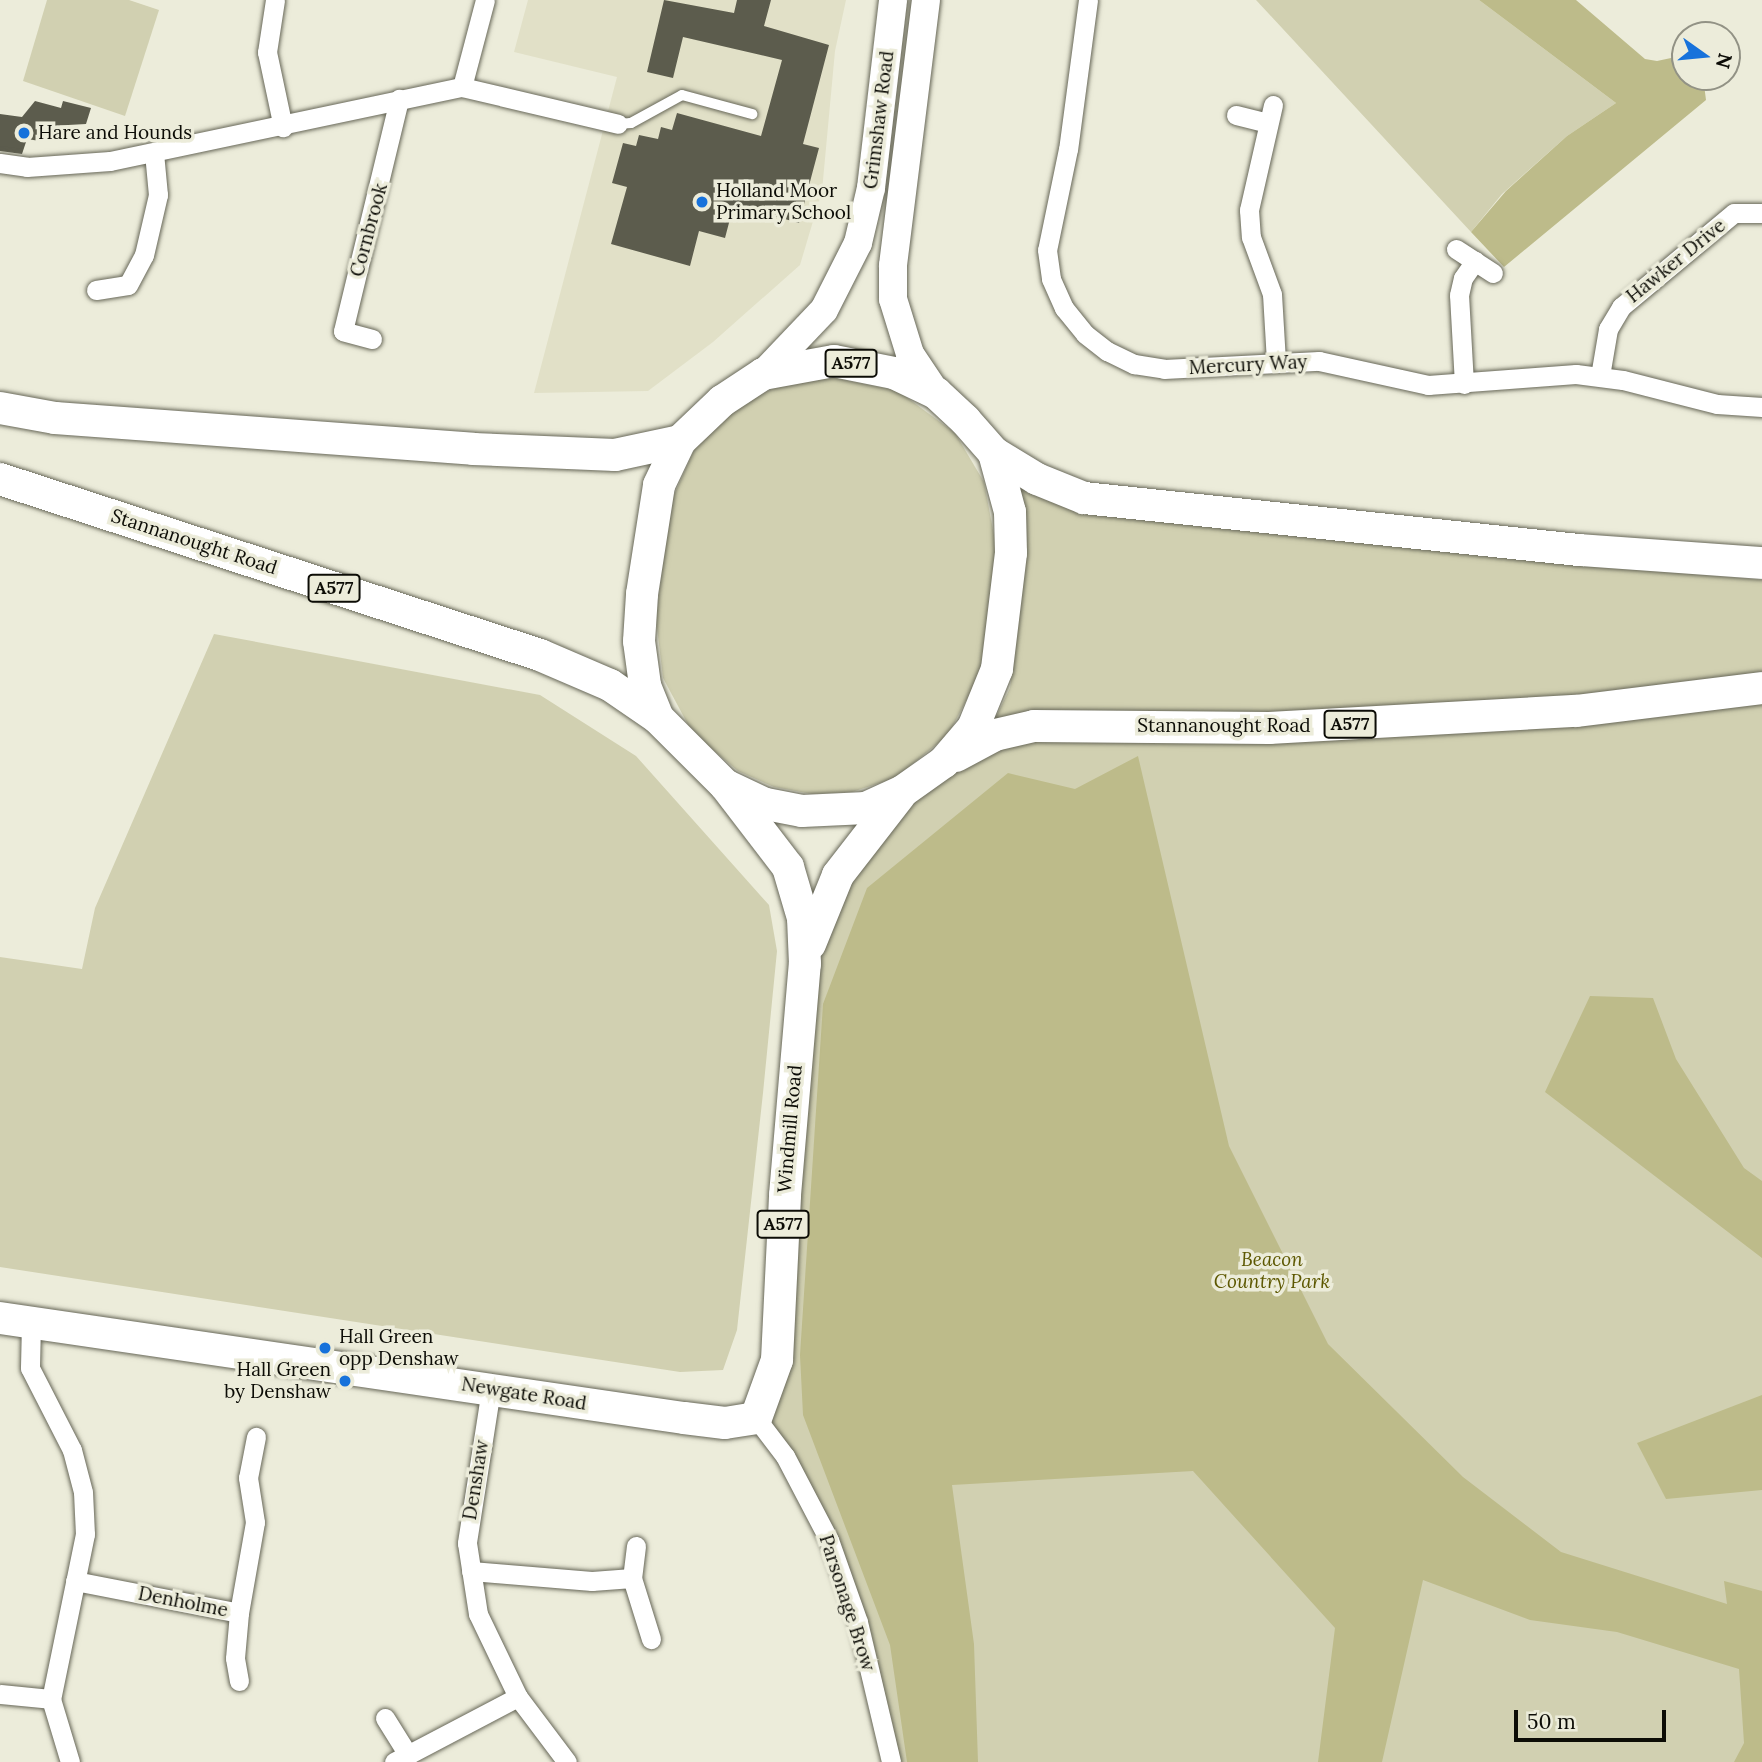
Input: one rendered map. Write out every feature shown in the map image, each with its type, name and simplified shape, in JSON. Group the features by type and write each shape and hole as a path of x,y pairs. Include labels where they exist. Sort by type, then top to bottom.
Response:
{"main road":[{"name":"Grimshaw Road","path":"763,373 824,310 858,243 871,188 893,0"},
{"name":"Grimshaw Road","path":"926,0 894,253 893,299 910,354 936,393"},
{"name":"A577","path":"994,453 1010,512 1011,553 997,669 974,728 944,762 903,791 866,808 802,811 765,804 724,785 658,718 645,685 639,641 642,594 659,485 680,440 722,401 763,373 834,361 894,373 936,393 994,453 1037,479 1084,498 1553,548 1762,563"},
{"name":"A577","path":"0,408 55,418 473,449 615,455 680,440"},
{"name":"Stannanought Road","path":"0,479 540,655 610,685 658,718"},
{"name":"Stannanought Road","path":"944,762 995,735 1034,726 1282,728 1577,711 1762,688"},
{"name":"Windmill Road","path":"724,785 777,849 796,883 805,964 785,1195 777,1360 756,1418"},
{"name":"Windmill Road","path":"805,964 827,895 903,791"},
{"name":"Newgate Road","path":"0,1318 724,1423 756,1418"}],"street":[{"path":"275,0 267,52 284,127"},
{"path":"462,87 485,0"},
{"name":"Mercury Way","path":"1088,0 1068,149 1048,236 1051,279 1060,300 1096,343 1134,364 1178,369 1319,361 1412,383 1464,384 1539,373 1600,376 1717,404 1762,407"},
{"path":"0,163 80,166 284,127 399,99 462,87 618,124"},
{"name":"Cornbrook","path":"372,339 343,331 399,99"},
{"path":"1236,115 1271,114 1251,195 1249,223 1272,294 1276,362"},
{"path":"96,290 128,285 144,255 159,185 154,153"},
{"name":"Hawker Drive","path":"1600,376 1608,329 1621,307 1734,214 1762,213"},
{"path":"1456,249 1493,273"},
{"path":"1464,384 1459,295 1463,278 1475,261"},
{"path":"31,1323 27,1347 30,1368 72,1450 83,1492 85,1534 51,1699 70,1762"},
{"name":"Denshaw","path":"491,1389 467,1543 478,1614 518,1697 567,1762"},
{"name":"Parsonage Brow","path":"756,1418 785,1456 829,1540 858,1622 891,1762"},
{"name":"Denholme","path":"75,1581 239,1613 255,1522 248,1478 255,1444 272,1457"},
{"path":"636,1546 632,1578 651,1639"},
{"path":"471,1571 592,1581 632,1578"},
{"path":"239,1613 235,1658 239,1681"},
{"path":"0,1694 51,1699"},
{"path":"385,1718 401,1759 518,1697"}],"lane":[{"path":"618,124 631,123 682,95 752,114"}],"shaded area":[{"name":"Holland Moor Primary School","path":"528,0 846,0 835,51 822,191 800,265 713,342 648,391 534,393 617,77 514,52"}],"green space":[{"path":"47,0 129,0 159,10 125,116 23,81"},
{"path":"1256,0 1479,0 1616,103 1567,136 1502,194 1471,232"},
{"path":"1479,0 1576,0 1645,59 1657,61 1671,58 1671,91 1705,91 1706,100 1504,267 1471,232 1506,191 1567,136 1616,103"},
{"path":"830,377 898,391 955,433 984,482 996,546 980,674 948,735 895,778 852,792 812,794 774,787 738,771 692,732 663,678 656,619 670,504 695,448 722,418 755,396 790,382"},
{"path":"1019,485 1569,563 1762,580 1762,678 1554,703 994,721 1010,688 1025,564"},
{"path":"214,634 540,695 636,756 769,905 777,951 763,1093 737,1330 723,1370 680,1372 0,1267 0,957 82,969 95,908"},
{"name":"Beacon Country Park","path":"1762,688 1762,1762 891,1762 829,1540 756,1418 805,964 903,791 995,735"},
{"path":"1138,756 1229,1146 1328,1344 1463,1477 1561,1552 1727,1604 1724,1581 1762,1591 1762,1762 1734,1762 1744,1743 1739,1669 1617,1632 1530,1620 1423,1580 1382,1762 1318,1762 1335,1628 1193,1471 952,1485 974,1644 978,1762 907,1762 890,1645 803,1415 800,1355 823,1004 867,888 1008,773 1075,789"},
{"path":"1590,996 1653,998 1676,1059 1744,1168 1762,1181 1762,1258 1545,1092"},
{"path":"1762,1395 1762,1490 1666,1499 1637,1443"}],"building":[{"path":"664,0 734,13 737,0 771,0 764,26 829,45 803,144 819,148 799,223 746,208 742,222 730,219 725,238 699,231 690,266 611,244 627,187 612,183 623,143 636,146 639,135 658,139 661,127 672,130 677,113 761,136 782,60 683,37 673,78 647,72"},
{"name":"Hare and Hounds","path":"35,101 61,108 63,101 91,108 86,124 50,126 46,142 27,139 22,154 0,151 0,114 22,117"}],"place":[{"name":"Hare and Hounds","path":"24,133"},
{"name":"Holland Moor Primary School","path":"702,202"},
{"name":"Hall Green opp Denshaw","path":"325,1348"},
{"name":"Hall Green by Denshaw","path":"345,1381"}]}
